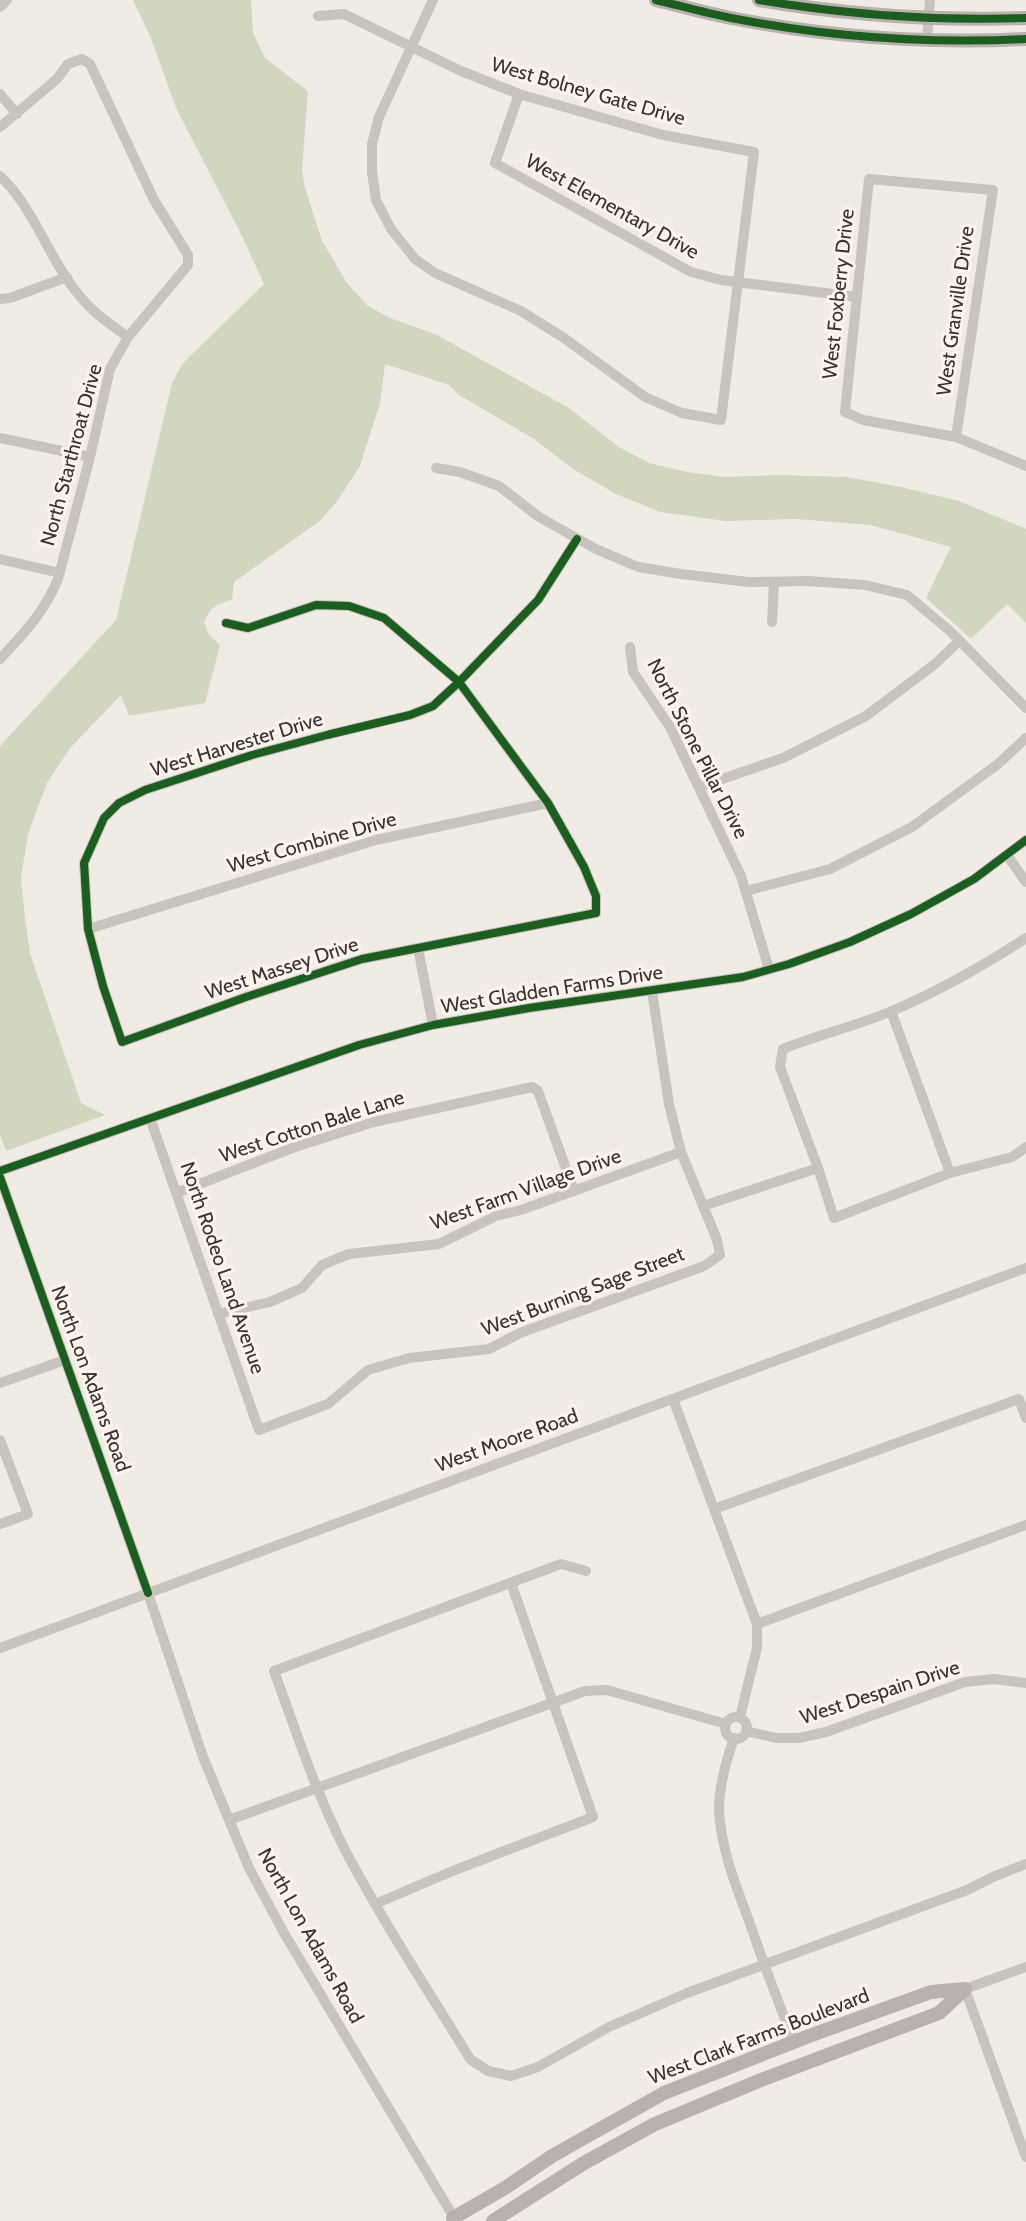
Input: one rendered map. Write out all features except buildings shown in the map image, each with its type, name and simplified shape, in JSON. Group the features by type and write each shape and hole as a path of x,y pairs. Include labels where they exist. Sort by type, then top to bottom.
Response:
{"main road":[{"path":"656,0 731,18 798,29 927,41 1026,39"},
{"path":"759,0 802,8 930,17 1026,18"},
{"name":"West Clark Farms Boulevard","path":"454,2220 552,2156 664,2093 930,1992 965,1989"},
{"name":"West Clark Farms Boulevard","path":"493,2221 584,2163 655,2124 761,2080 939,2013 965,1989"}],"street":[{"path":"0,7 7,0"},
{"path":"433,0 378,117 372,144 372,172 376,200 391,229 415,259 435,273 521,311 564,338 645,397 682,413 721,420 739,283"},
{"path":"927,41 930,0"},
{"name":"West Bolney Gate Drive","path":"318,16 344,14 461,71 519,94 652,132 754,152 739,283"},
{"name":"North Starthroat Drive","path":"0,658 38,617 50,598 60,573 110,369 128,337 188,265 188,255 154,200 90,64 81,59 68,64 57,79 17,114"},
{"path":"0,94 17,114 0,127"},
{"name":"West Elementary Drive","path":"519,94 495,163 691,272 739,283 857,297"},
{"path":"0,176 15,190 79,296 128,337"},
{"name":"West Foxberry Drive","path":"956,437 862,420 845,412 869,179 993,190"},
{"name":"West Granville Drive","path":"956,437 993,190"},
{"path":"0,299 20,295 67,277"},
{"path":"956,437 1026,466"},
{"path":"0,438 90,457"},
{"path":"436,468 460,472 499,486 538,517 596,549 638,567 748,582 809,581 865,585 908,595 959,640 1026,708"},
{"name":"West Harvester Drive","path":"123,1042 102,986 88,929 84,863 104,818 119,803 145,790 252,755 410,715 433,706 538,600 577,539"},
{"path":"0,560 60,573"},
{"path":"772,622 774,582"},
{"path":"226,623 248,628 316,605 349,606 384,618 459,682 548,803"},
{"path":"699,787 783,758 866,716 935,664 959,640"},
{"name":"North Stone Pillar Drive","path":"630,647 633,672 670,727 741,876 769,969"},
{"path":"746,891 830,869 912,828 998,764 1026,738"},
{"name":"West Massey Drive","path":"123,1042 246,997 362,959 596,913 596,896 584,867 548,803"},
{"name":"West Combine Drive","path":"88,929 376,840 548,803"},
{"name":"West Gladden Farms Drive","path":"0,1171 359,1045 433,1025 529,1008 743,977 769,969 850,942 911,914 974,879 1026,840"},
{"path":"1007,855 1026,882"},
{"path":"1026,938 996,958 943,987 891,1011 783,1049 780,1067 834,1218 950,1173 1012,1157 1026,1147"},
{"path":"418,948 433,1025"},
{"path":"652,991 669,1104 681,1152 703,1206 818,1168"},
{"path":"891,1011 950,1173"},
{"name":"West Cotton Bale Lane","path":"176,1193 296,1147 374,1122 532,1087 538,1092 574,1191"},
{"name":"North Rodeo Land Avenue","path":"150,1118 259,1430"},
{"name":"West Farm Village Drive","path":"218,1314 270,1302 302,1288 322,1265 349,1254 439,1244 496,1216 521,1210 681,1152"},
{"name":"North Lon Adams Road","path":"0,1177 148,1593 202,1757 249,1868 284,1933 454,2220"},
{"name":"West Burning Sage Street","path":"259,1430 328,1404 368,1370 409,1358 489,1349 520,1333 704,1266 720,1255 717,1240 703,1206"},
{"name":"West Moore Road","path":"0,1648 1026,1268"},
{"path":"0,1383 65,1360"},
{"path":"673,1399 757,1624 757,1648 740,1717"},
{"path":"714,1509 1019,1399 1026,1418"},
{"path":"0,1442 28,1514 0,1524"},
{"path":"757,1624 1026,1525"},
{"path":"586,1571 561,1564 274,1671 316,1788 345,1849 375,1904 470,2059 488,2072 511,2076 538,2067 618,2023 687,1993 967,1890 993,1876 1026,1864"},
{"path":"375,1904 455,1870 593,1817 511,1583"},
{"name":"West Despain Drive","path":"746,1731 776,1738 799,1738 826,1732 965,1682 994,1679 1026,1683"},
{"path":"229,1820 585,1691 607,1690 726,1724"},
{"path":"740,1717 745,1722 746,1731 741,1737 734,1738 726,1731 726,1724 730,1718 740,1717"},
{"path":"734,1738 727,1756 719,1810 725,1849 764,1964 794,2042"},
{"name":"West Clark Farms Boulevard","path":"965,1989 1026,1967"},
{"path":"965,1989 1026,2157"}],"green space":[{"path":"133,0 251,0 253,33 265,58 308,91 302,170 305,188 322,241 347,283 368,306 390,318 435,334 569,408 619,447 649,463 687,472 724,477 777,475 847,477 959,501 1024,528 1026,529 1026,623 1007,604 971,639 926,598 951,547 870,525 797,519 725,521 660,512 616,494 573,469 534,439 459,395 449,385 385,364 380,403 360,466 338,500 321,520 234,582 232,600 215,607 206,617 204,622 209,635 220,645 205,703 129,716 121,695 70,748 47,783 28,834 21,878 30,953 81,1103 105,1115 6,1151 0,1135 0,746 116,620 172,383 183,363 264,284 177,110 150,36"}],"cycle path":[{"path":"656,0 767,25 878,38 1026,39"},
{"path":"759,0 825,10 892,16 959,19 1026,18"},
{"path":"226,623 248,628 316,605 349,606 384,618 459,682 548,803 584,867 596,896 596,913 362,959 246,997 122,1042 103,986 88,929 84,863 104,818 119,803 145,790 252,755 410,715 433,706 459,682 538,600 577,539"},
{"path":"0,1171 359,1045 433,1025 529,1008 743,977 789,964 850,942 911,914 974,879 1026,840"},
{"path":"0,1177 148,1593"}]}
